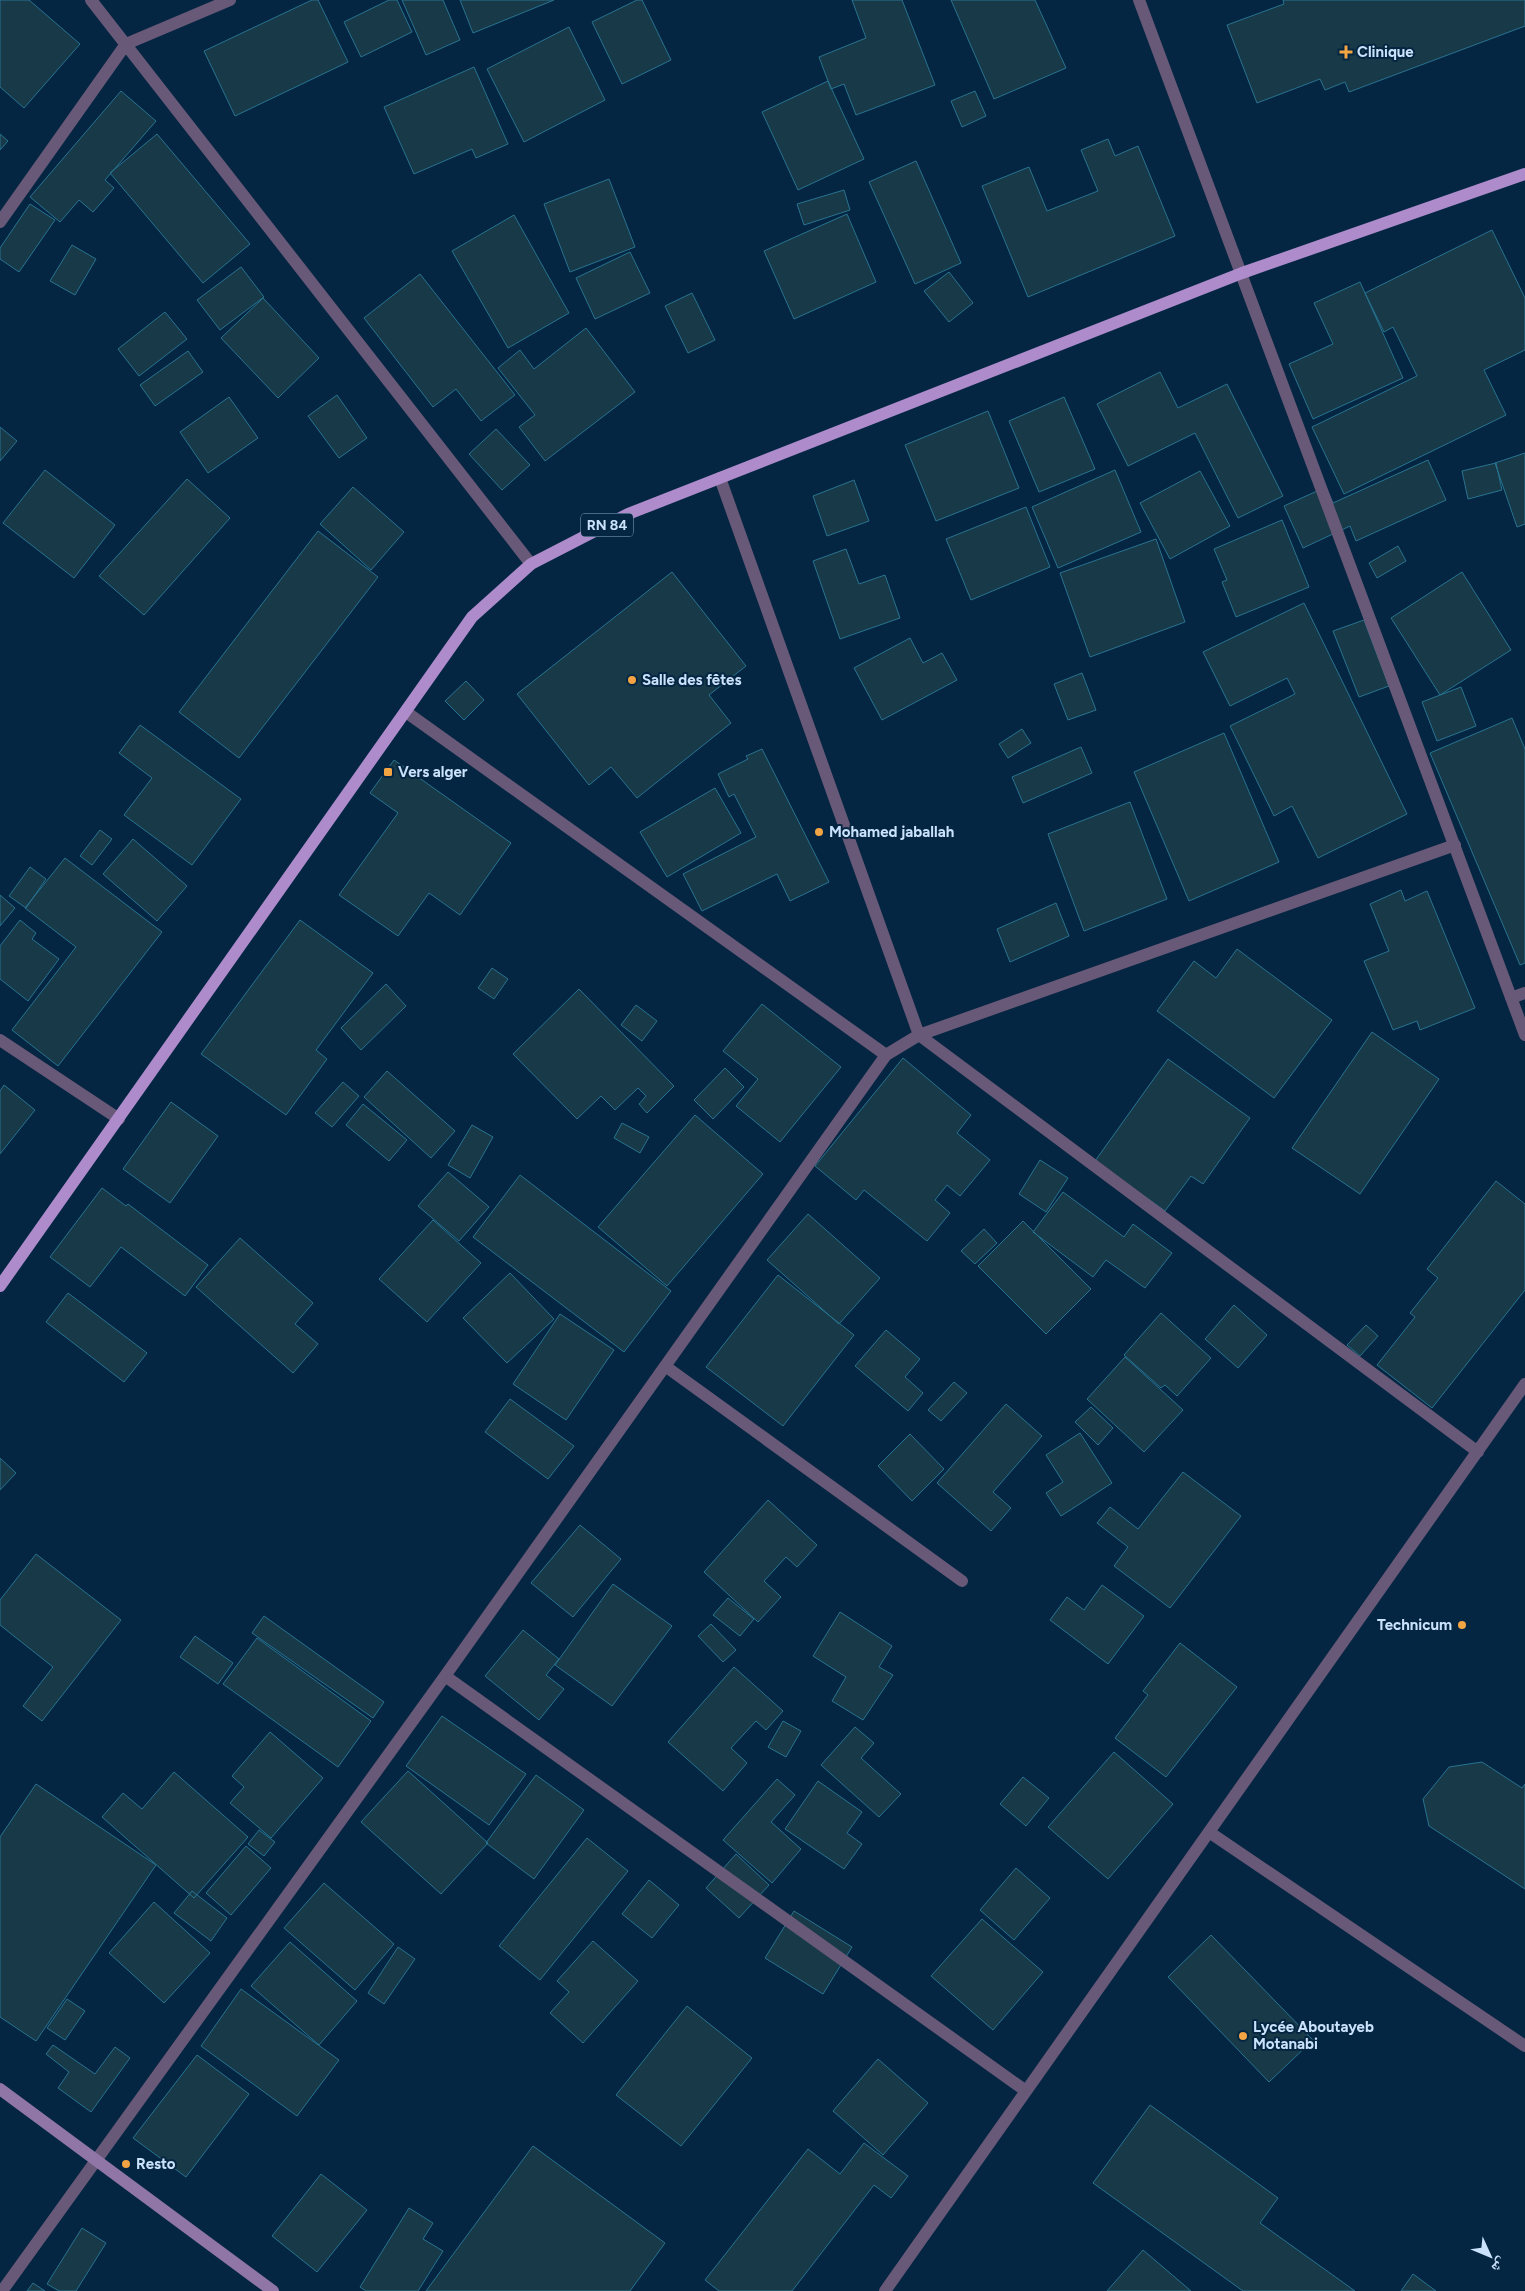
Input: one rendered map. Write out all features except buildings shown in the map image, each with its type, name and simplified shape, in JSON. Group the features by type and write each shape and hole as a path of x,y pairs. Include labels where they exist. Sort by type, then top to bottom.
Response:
{"main road":[{"name":"RN 84","path":"0,1286 472,617 530,564 628,514 1242,274 1525,174"},
{"path":"0,2089 273,2291"}],"street":[{"path":"91,0 530,564"},
{"path":"0,222 126,44 230,0"},
{"path":"1139,0 1525,1035"},
{"path":"720,478 919,1035 1478,1452"},
{"path":"406,712 886,1055"},
{"path":"2,2291 445,1676 886,1055 919,1035 1454,845"},
{"path":"1511,998 1525,993"},
{"path":"0,1040 119,1119"},
{"path":"665,1366 962,1581"},
{"path":"885,2291 1525,1384"},
{"path":"445,1676 1026,2091"},
{"path":"1209,1832 1525,2046"}],"place":[{"name":"Clinique","path":"1346,52"},
{"name":"Salle des fêtes","path":"632,680"},
{"name":"Vers alger","path":"388,772"},
{"name":"Mohamed jaballah","path":"819,832"},
{"name":"Technicum","path":"1462,1625"},
{"name":"Lycée Aboutayeb Motanabi","path":"1243,2036"},
{"name":"Resto","path":"126,2164"}]}
